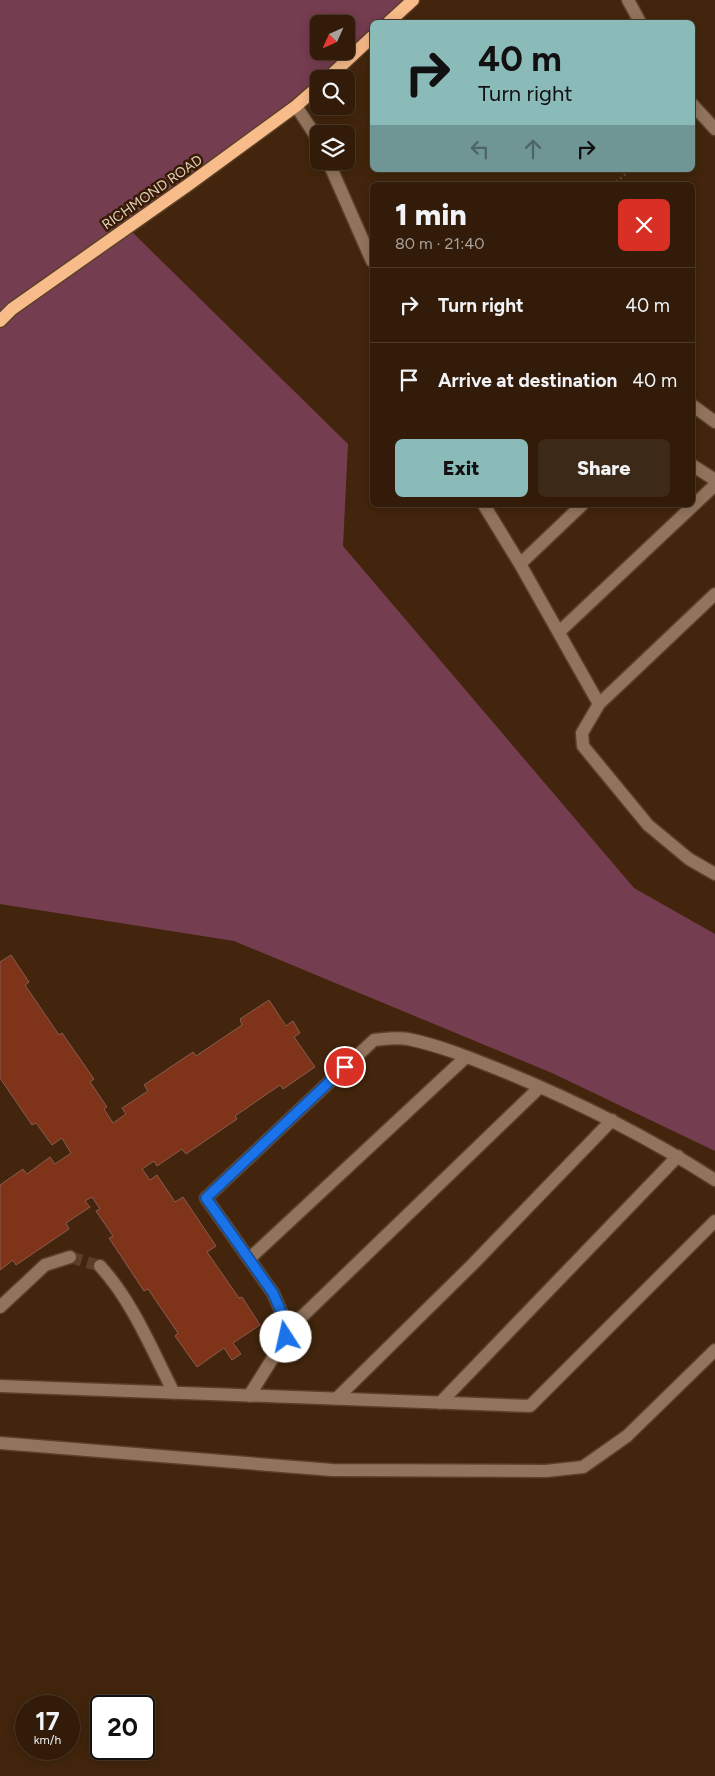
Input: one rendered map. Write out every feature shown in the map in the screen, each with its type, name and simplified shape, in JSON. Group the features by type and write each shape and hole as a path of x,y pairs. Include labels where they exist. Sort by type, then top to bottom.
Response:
{"main road":[{"path":"391,20 414,0"},
{"path":"336,70 370,39"},
{"name":"RICHMOND ROAD","path":"0,321 12,309 180,190 310,94"}],"lane":[{"path":"628,0 639,20"},
{"path":"296,106 310,127"},
{"path":"695,107 715,129"},
{"path":"332,170 370,257"},
{"path":"695,407 715,422"},
{"path":"695,466 715,480"},
{"path":"695,504 715,485"},
{"path":"485,507 600,704"},
{"path":"520,564 580,507"},
{"path":"559,632 692,507"},
{"path":"715,594 600,704 582,732 583,746 648,825 689,859 715,874"},
{"path":"249,1396 286,1337 283,1316 273,1293 206,1198 374,1040 406,1038 454,1051 612,1120 678,1156 715,1180"},
{"path":"249,1259 466,1057"},
{"path":"285,1334 540,1087"},
{"path":"336,1399 473,1264 612,1120"},
{"path":"440,1403 678,1156"},
{"path":"0,1386 530,1406 715,1221"},
{"path":"0,1306 45,1265 70,1257"},
{"path":"100,1266 110,1277 127,1303 174,1393"},
{"path":"0,1443 332,1470 546,1471 583,1467 627,1436 715,1350"}],"path":[{"path":"616,182 628,172"}],"shaded area":[{"path":"0,0 413,0 391,20 370,20 370,39 355,53 355,15 310,15 310,60 347,60 337,70 310,70 310,93 128,228 348,444 343,546 634,888 715,934 715,1151 552,1073 234,941 0,904"}],"building":[{"path":"11,955 29,982 25,985 59,1035 62,1033 94,1079 90,1082 107,1107 104,1109 113,1123 126,1114 122,1108 148,1091 144,1085 193,1052 196,1056 242,1025 240,1019 269,1000 286,1026 293,1021 300,1033 294,1037 315,1067 283,1089 280,1085 235,1116 237,1119 186,1154 182,1149 157,1166 154,1161 142,1169 150,1180 157,1175 175,1202 183,1197 216,1246 207,1252 239,1298 242,1297 260,1325 233,1343 241,1354 232,1360 224,1348 197,1367 175,1336 178,1333 148,1289 144,1291 109,1238 113,1236 96,1211 100,1209 92,1197 85,1201 90,1207 66,1223 69,1229 16,1265 13,1260 0,1270 0,1185 23,1169 27,1174 50,1157 55,1164 71,1153 62,1138 52,1145 36,1123 32,1125 0,1078 0,962"}],"tunnel":[{"path":"70,1257 100,1266"}],"route":[{"path":"286,1337 283,1316 273,1293 206,1198 345,1067"}]}
